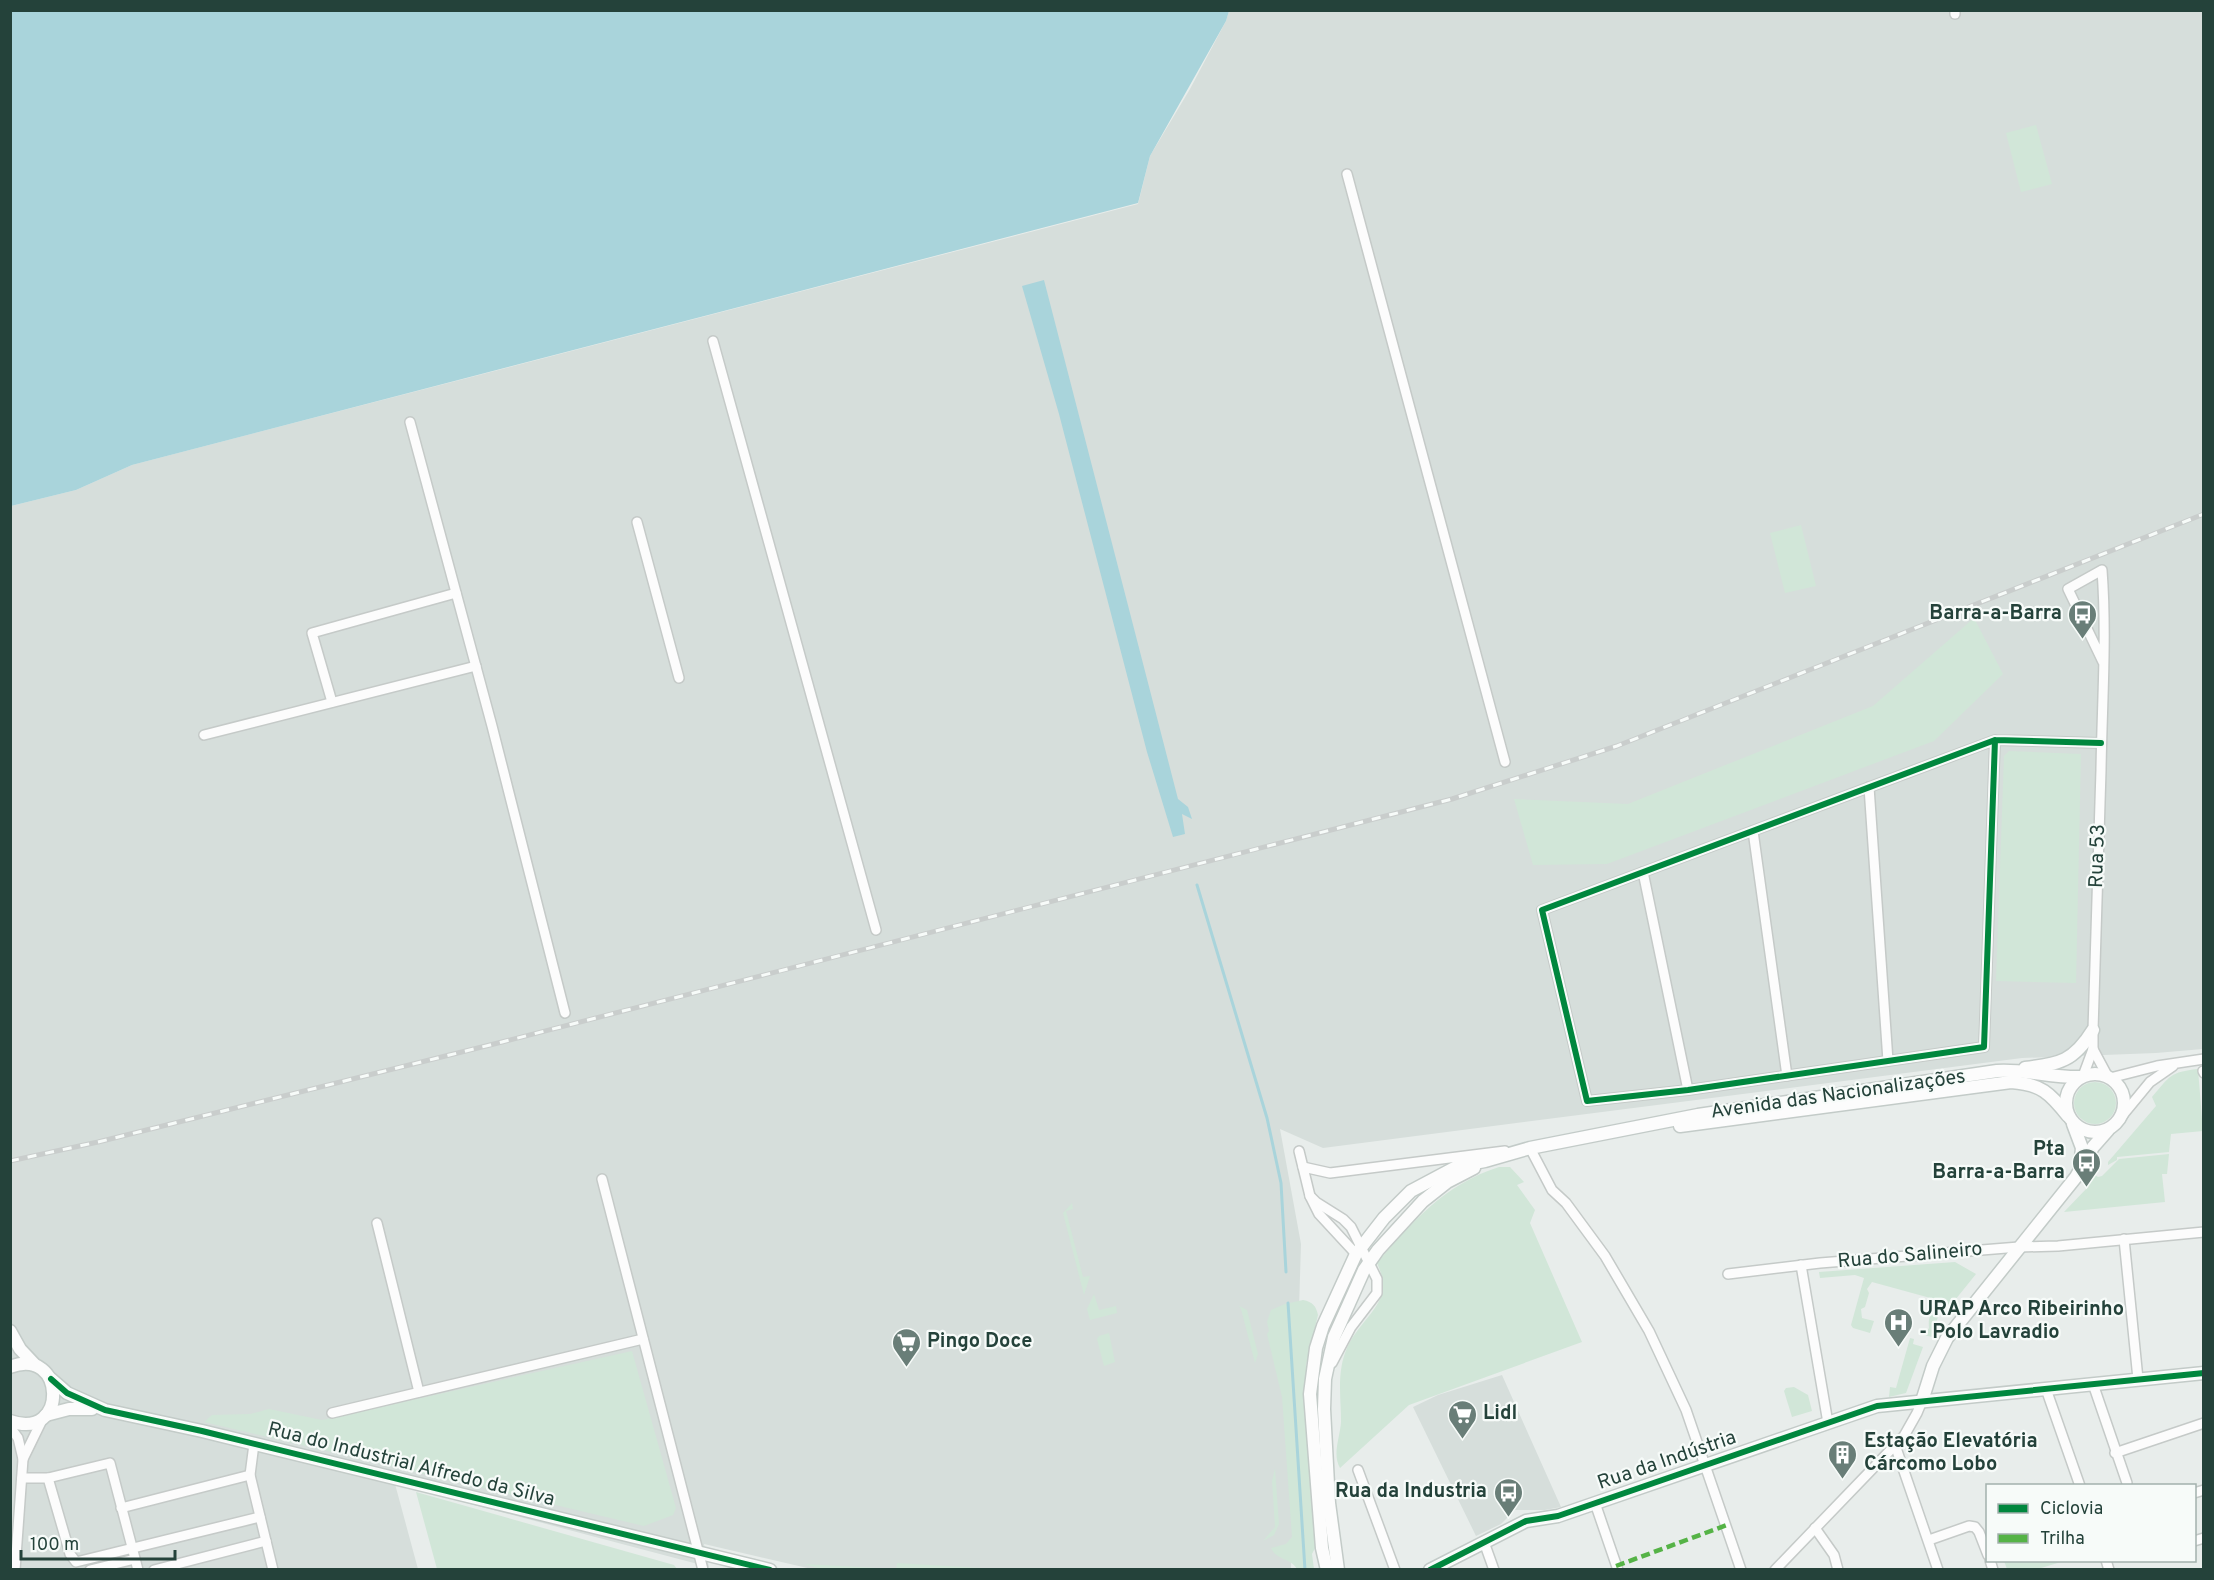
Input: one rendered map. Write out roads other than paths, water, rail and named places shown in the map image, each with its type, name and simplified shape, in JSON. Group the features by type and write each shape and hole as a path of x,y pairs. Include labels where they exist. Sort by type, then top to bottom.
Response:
{"street":[{"path":"1347,174 1505,762"},
{"path":"713,341 876,930"},
{"path":"410,422 476,666 565,1013"},
{"path":"637,522 679,678"},
{"name":"Rua 53","path":"2082,1077 2093,1049 2103,662 2102,570 2068,589 2103,662"},
{"path":"332,702 312,633 456,593"},
{"path":"204,735 476,666"},
{"path":"1995,740 1984,1047 1688,1090 1587,1101 1542,910 1995,740 2101,743"},
{"path":"1869,787 1888,1061"},
{"path":"1753,831 1787,1076"},
{"path":"1643,872 1688,1090"},
{"path":"2010,1070 2044,1066 2066,1060 2082,1048 2093,1030"},
{"name":"Rua 53","path":"2093,1049 2109,1077"},
{"path":"2109,1077 2157,1066 2204,1059"},
{"path":"1775,1569 1895,1445 1911,1425 1922,1401 1933,1366 1947,1338 2076,1177 2093,1147 2116,1124 2150,1082 2180,1062"},
{"name":"Avenida das Nacionalizações","path":"1327,1569 1322,1548 1311,1381 1316,1348 1323,1326 1359,1250 1398,1202 1411,1191 1458,1166 1530,1148 1698,1115 2010,1070 2051,1076 2082,1077"},
{"path":"2076,1177 2081,1163 2082,1148 2066,1098 2074,1082 2082,1077 2100,1074 2109,1077 2122,1090 2124,1108 2122,1116"},
{"name":"Avenida das Nacionalizações","path":"1595,1135 1699,1124 2011,1082 2032,1085 2047,1091 2071,1119"},
{"path":"2071,1119 2080,1129 2090,1132 2108,1130"},
{"path":"1303,1167 1330,1173 1433,1158 1530,1148 1552,1190 1605,1256 1648,1331 1686,1410 1741,1569"},
{"path":"1299,1151 1310,1196 1319,1214 1370,1261 1377,1279 1377,1293 1347,1334 1325,1379"},
{"name":"Avenida das Nacionalizações","path":"1338,1569 1326,1459 1325,1379 1334,1337 1370,1261 1423,1201 1447,1182 1485,1161"},
{"path":"602,1179 702,1569"},
{"path":"1310,1196 1348,1223 1359,1250"},
{"path":"377,1224 419,1392"},
{"name":"Rua do Salineiro","path":"1728,1274 1801,1265 2019,1247 2058,1246 2204,1232"},
{"path":"2124,1239 2138,1379"},
{"path":"1801,1265 1828,1423"},
{"name":"Rua do Industrial Alfredo da Silva","path":"10,1331 20,1349 57,1386 78,1400 105,1410 770,1569"},
{"path":"332,1413 643,1339"},
{"path":"10,1367 35,1365"},
{"name":"Rua da Indústria","path":"1430,1569 1526,1521 1558,1516 1877,1406 2204,1373"},
{"path":"23,1459 54,1399 51,1379"},
{"path":"2093,1384 2127,1483"},
{"path":"2046,1389 2080,1484"},
{"name":"Rua do Industrial Alfredo da Silva","path":"10,1421 30,1424 45,1416 69,1409 105,1410"},
{"path":"2115,1453 2204,1422"},
{"path":"10,1427 18,1438 23,1459 15,1569"},
{"path":"254,1444 250,1475 273,1569"},
{"path":"1895,1445 1938,1569"},
{"path":"22,1478 48,1478 110,1463 138,1569"},
{"path":"1358,1470 1395,1569"},
{"path":"121,1508 250,1475"},
{"path":"48,1478 70,1554 77,1566 132,1549 261,1517"},
{"path":"1595,1503 1617,1569"},
{"path":"1929,1540 1969,1526 1975,1527 1986,1550"},
{"path":"1815,1528 1834,1556 1838,1569"},
{"path":"154,1569 266,1542"},
{"path":"1484,1542 1494,1569"},
{"path":"90,1569 135,1559"}],"water":[{"path":"11,10 1229,11 1226,21 1150,156 1138,203 132,465 76,490 11,506"},
{"path":"1044,280 1178,799 1188,807 1192,819 1182,814 1185,834 1173,837 1147,752 1059,414 1022,286"}],"waterway":[{"path":"1197,885 1267,1118 1281,1183 1286,1272"},
{"path":"1288,1303 1305,1570"}],"railway":[{"path":"10,1161 98,1142 502,1042 1452,799 1617,746 2204,514"}],"place":[{"name":"Barra-a-Barra","path":"2083,640"},
{"name":"Pta Barra-a-Barra","path":"2086,1188"},
{"name":"URAP Arco Ribeirinho - Polo Lavradio","path":"1898,1348"},
{"name":"Pingo Doce","path":"906,1368"},
{"name":"Lidl","path":"1462,1440"},
{"name":"Estação Elevatória Cárcomo Lobo","path":"1843,1480"},
{"name":"Rua da Industria","path":"1508,1518"}]}
